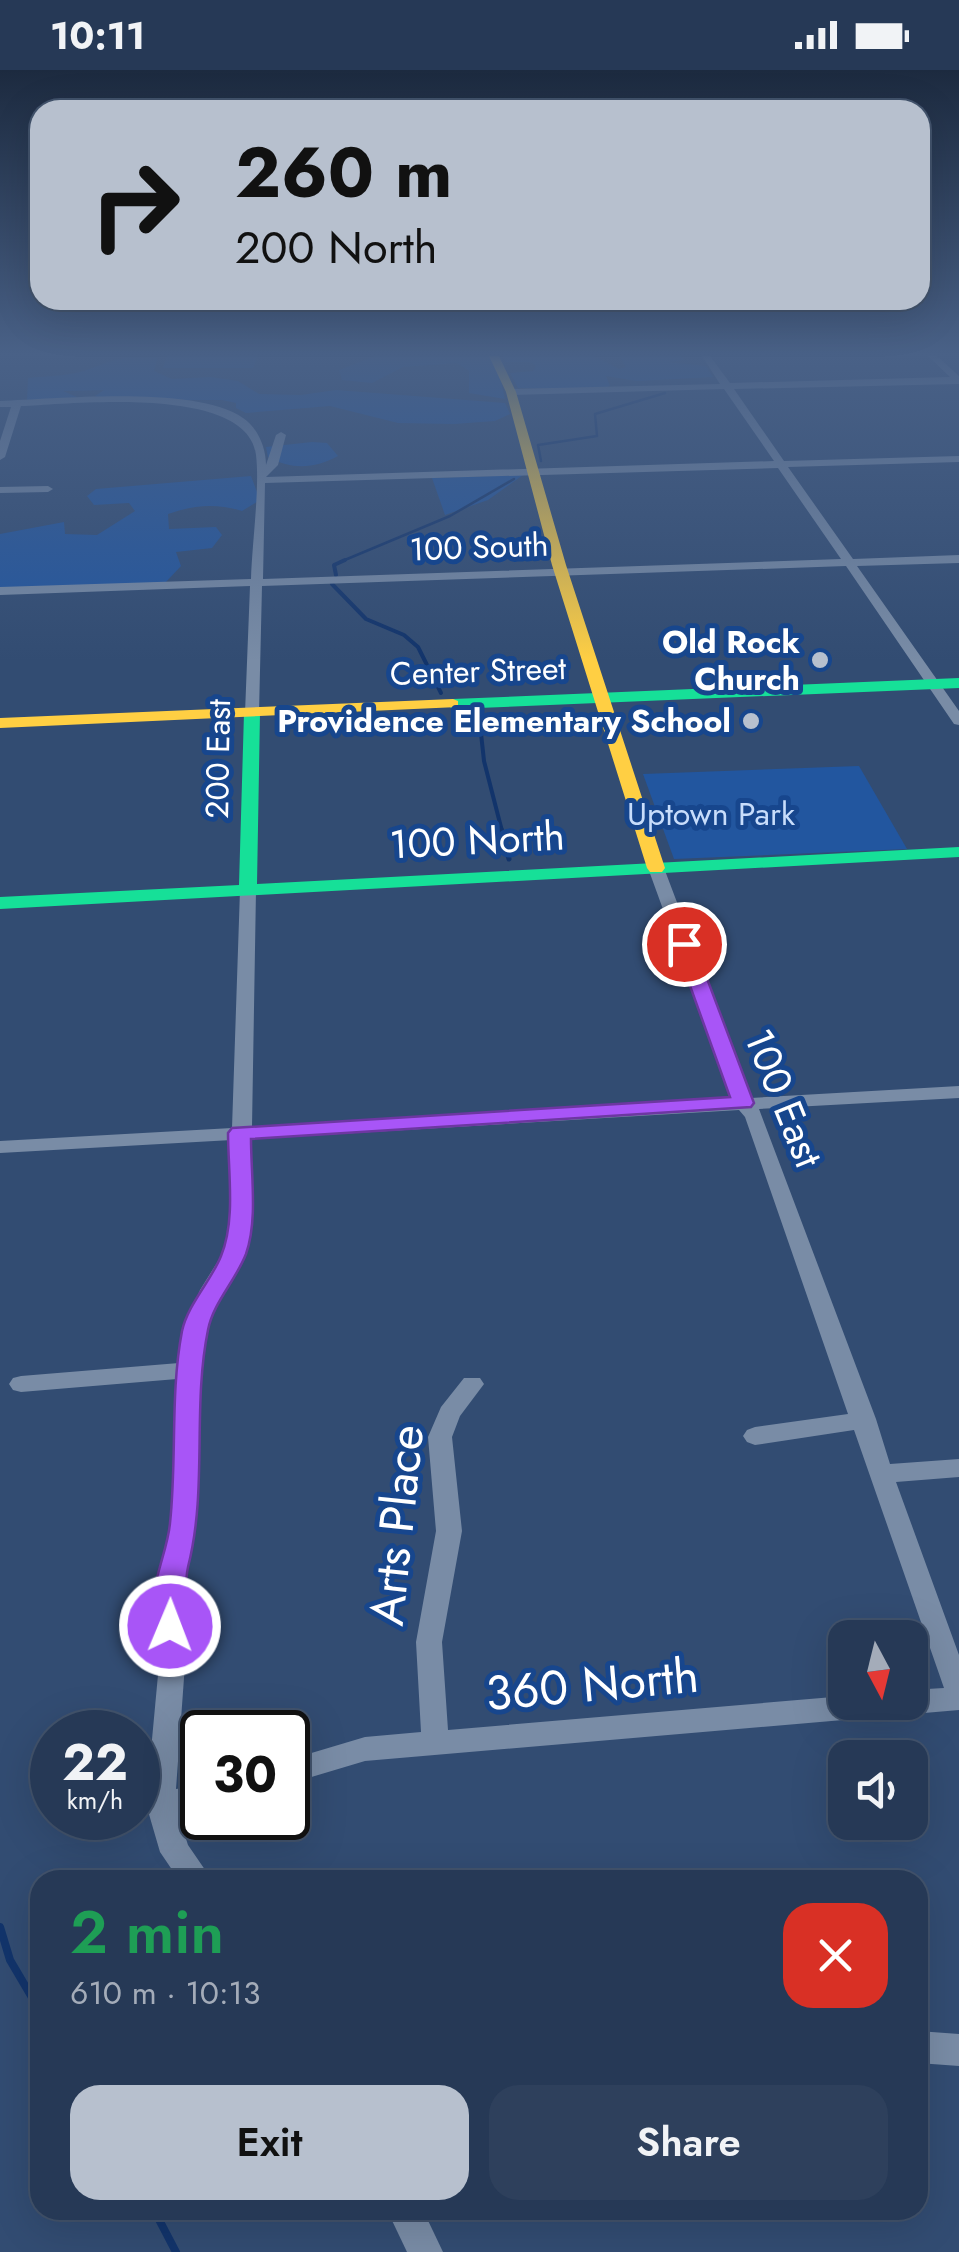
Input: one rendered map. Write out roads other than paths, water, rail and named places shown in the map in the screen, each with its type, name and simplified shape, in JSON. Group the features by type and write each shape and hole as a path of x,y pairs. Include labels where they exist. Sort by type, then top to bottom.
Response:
{"street":[{"name":"200 East","path":"160,1804 172,1664 168,1588 184,1526 189,1370 196,1325 234,1253 240,1219 262,458"},
{"path":"262,476 274,458"},
{"name":"100 East","path":"527,458 656,868 743,1103 754,1116 959,1696"},
{"path":"778,458 959,721"},
{"path":"262,476 959,459"},
{"path":"0,490 48,488"},
{"name":"100 South","path":"0,591 959,560"},
{"name":"Center Street","path":"0,723 959,683"},
{"name":"100 North","path":"0,903 959,852"},
{"path":"0,1147 959,1092"},
{"path":"21,1384 189,1370"},
{"name":"Arts Place","path":"436,1742 429,1642 449,1531 440,1437 448,1413 472,1384"},
{"path":"755,1436 792,1434 864,1419"},
{"path":"883,1474 959,1468"},
{"name":"360 North","path":"928,1700 959,1696"},
{"name":"360 North","path":"310,1765 365,1749 828,1709"},
{"path":"180,1801 160,1804 175,1852 189,1870"},
{"path":"928,2048 959,2050"},
{"path":"409,2220 426,2252"}],"waterway":[{"path":"340,562 450,516 514,479"},
{"path":"336,575 334,565 345,560"},
{"path":"332,584 366,619 404,635 418,647 441,693"},
{"path":"479,715 484,761 502,831"},
{"path":"501,829 509,859"},
{"path":"0,1927 10,1960 30,1994"},
{"path":"159,2220 176,2252"}],"place":[{"name":"Old Rock Church","path":"820,660"},
{"name":"Providence Elementary School","path":"751,721"}],"park label":[{"name":"Uptown Park","path":"711,814"}]}
